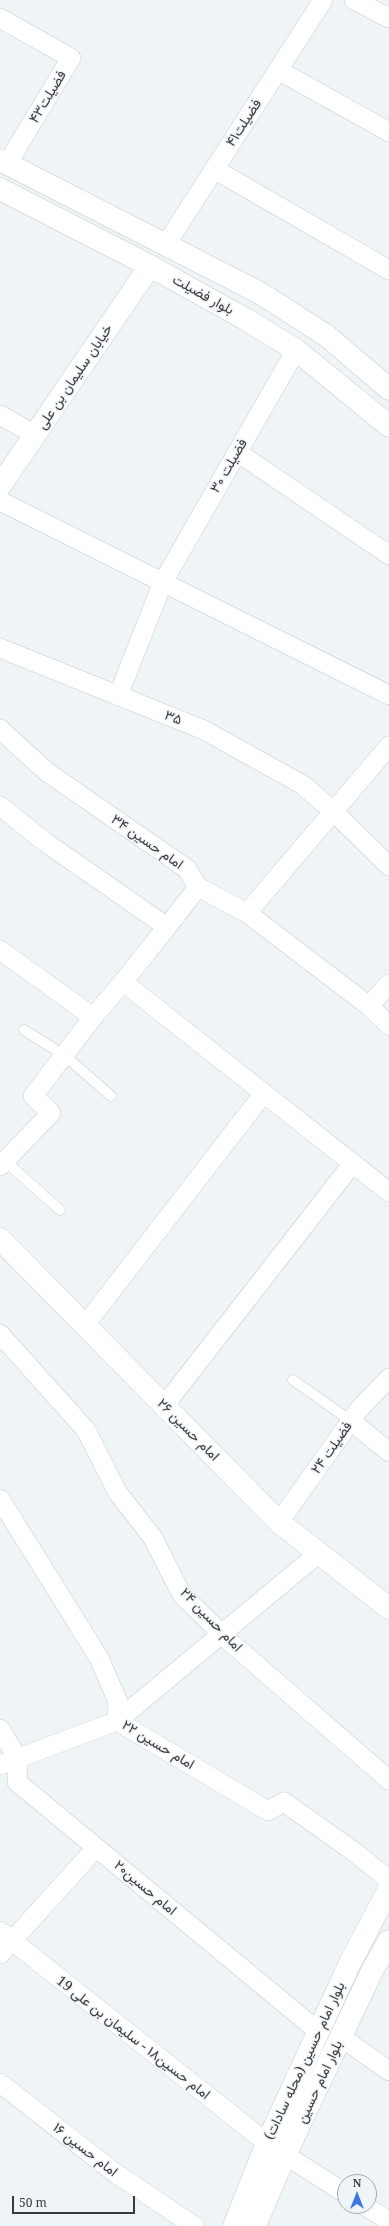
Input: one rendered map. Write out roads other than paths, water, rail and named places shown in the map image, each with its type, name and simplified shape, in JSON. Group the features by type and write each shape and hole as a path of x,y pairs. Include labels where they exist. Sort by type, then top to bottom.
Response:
{"street":[{"name":"فضیلت۴۱","path":"165,246 323,0"},
{"path":"354,0 389,18"},
{"name":"فضیلت۴۳","path":"0,18 71,58 4,162"},
{"path":"278,70 389,132"},
{"name":"بلوار فضیلت","path":"4,162 165,246 260,293 327,336 389,389"},
{"path":"214,169 389,270"},
{"name":"بلوار فضیلت","path":"0,189 150,266 247,320 296,350 389,426"},
{"name":"خیابان سلیمان بن علی","path":"0,486 150,266"},
{"name":"فضیلت ۳۰","path":"118,696 163,582 296,350"},
{"path":"344,389 362,366"},
{"path":"0,415 35,435"},
{"path":"237,452 389,556"},
{"path":"0,501 389,696"},
{"name":"۳۵","path":"0,648 204,730 303,785 333,811 389,866"},
{"name":"امام حسین ۳۴","path":"0,729 47,772 187,870 198,887 247,913 369,1006 389,1025"},
{"path":"247,913 389,746"},
{"path":"0,806 45,842 167,927"},
{"path":"2,1164 51,1113 34,1096 93,1017 123,982 198,887"},
{"path":"0,950 93,1017"},
{"path":"123,982 389,1192"},
{"path":"369,1006 389,984"},
{"path":"85,1325 264,1093"},
{"path":"164,1406 353,1163"},
{"name":"امام حسین ۲۶","path":"0,1239 279,1522 389,1608"},
{"name":"امام حسین ۲۴","path":"0,1334 86,1430 118,1493 153,1538 182,1595 222,1635 389,1780"},
{"name":"فضیلت ۲۴","path":"279,1522 360,1408 389,1378"},
{"path":"351,1421 389,1452"},
{"name":"امام حسین ۲۲","path":"0,1499 99,1658 118,1702 116,1721 268,1811 284,1802 353,1851 387,1894"},
{"path":"0,1765 116,1721 222,1635 319,1553"},
{"path":"0,1729 18,1759"},
{"name":"امام حسین۲۰","path":"18,1759 17,1782 319,2032"},
{"path":"4,1942 96,1848"},
{"name":"بلوار امام حسین (محله سادات)","path":"234,2226 267,2143 351,1961 387,1894"},
{"name":"بلوار امام حسین","path":"255,2226 285,2156 372,1971 389,1940"},
{"name":"امام حسین۱۸ - سلیمان بن علی 19","path":"4,1942 267,2143"},
{"path":"341,2037 389,2071"},
{"name":"امام حسین ۱۶","path":"0,2083 115,2174 194,2226"},
{"path":"285,2156 337,2188"},
{"path":"377,2214 389,2221"}],"lane":[{"path":"24,1030 64,1056 111,1096"},
{"path":"2,1164 60,1210"},
{"path":"293,1380 351,1421"}]}
